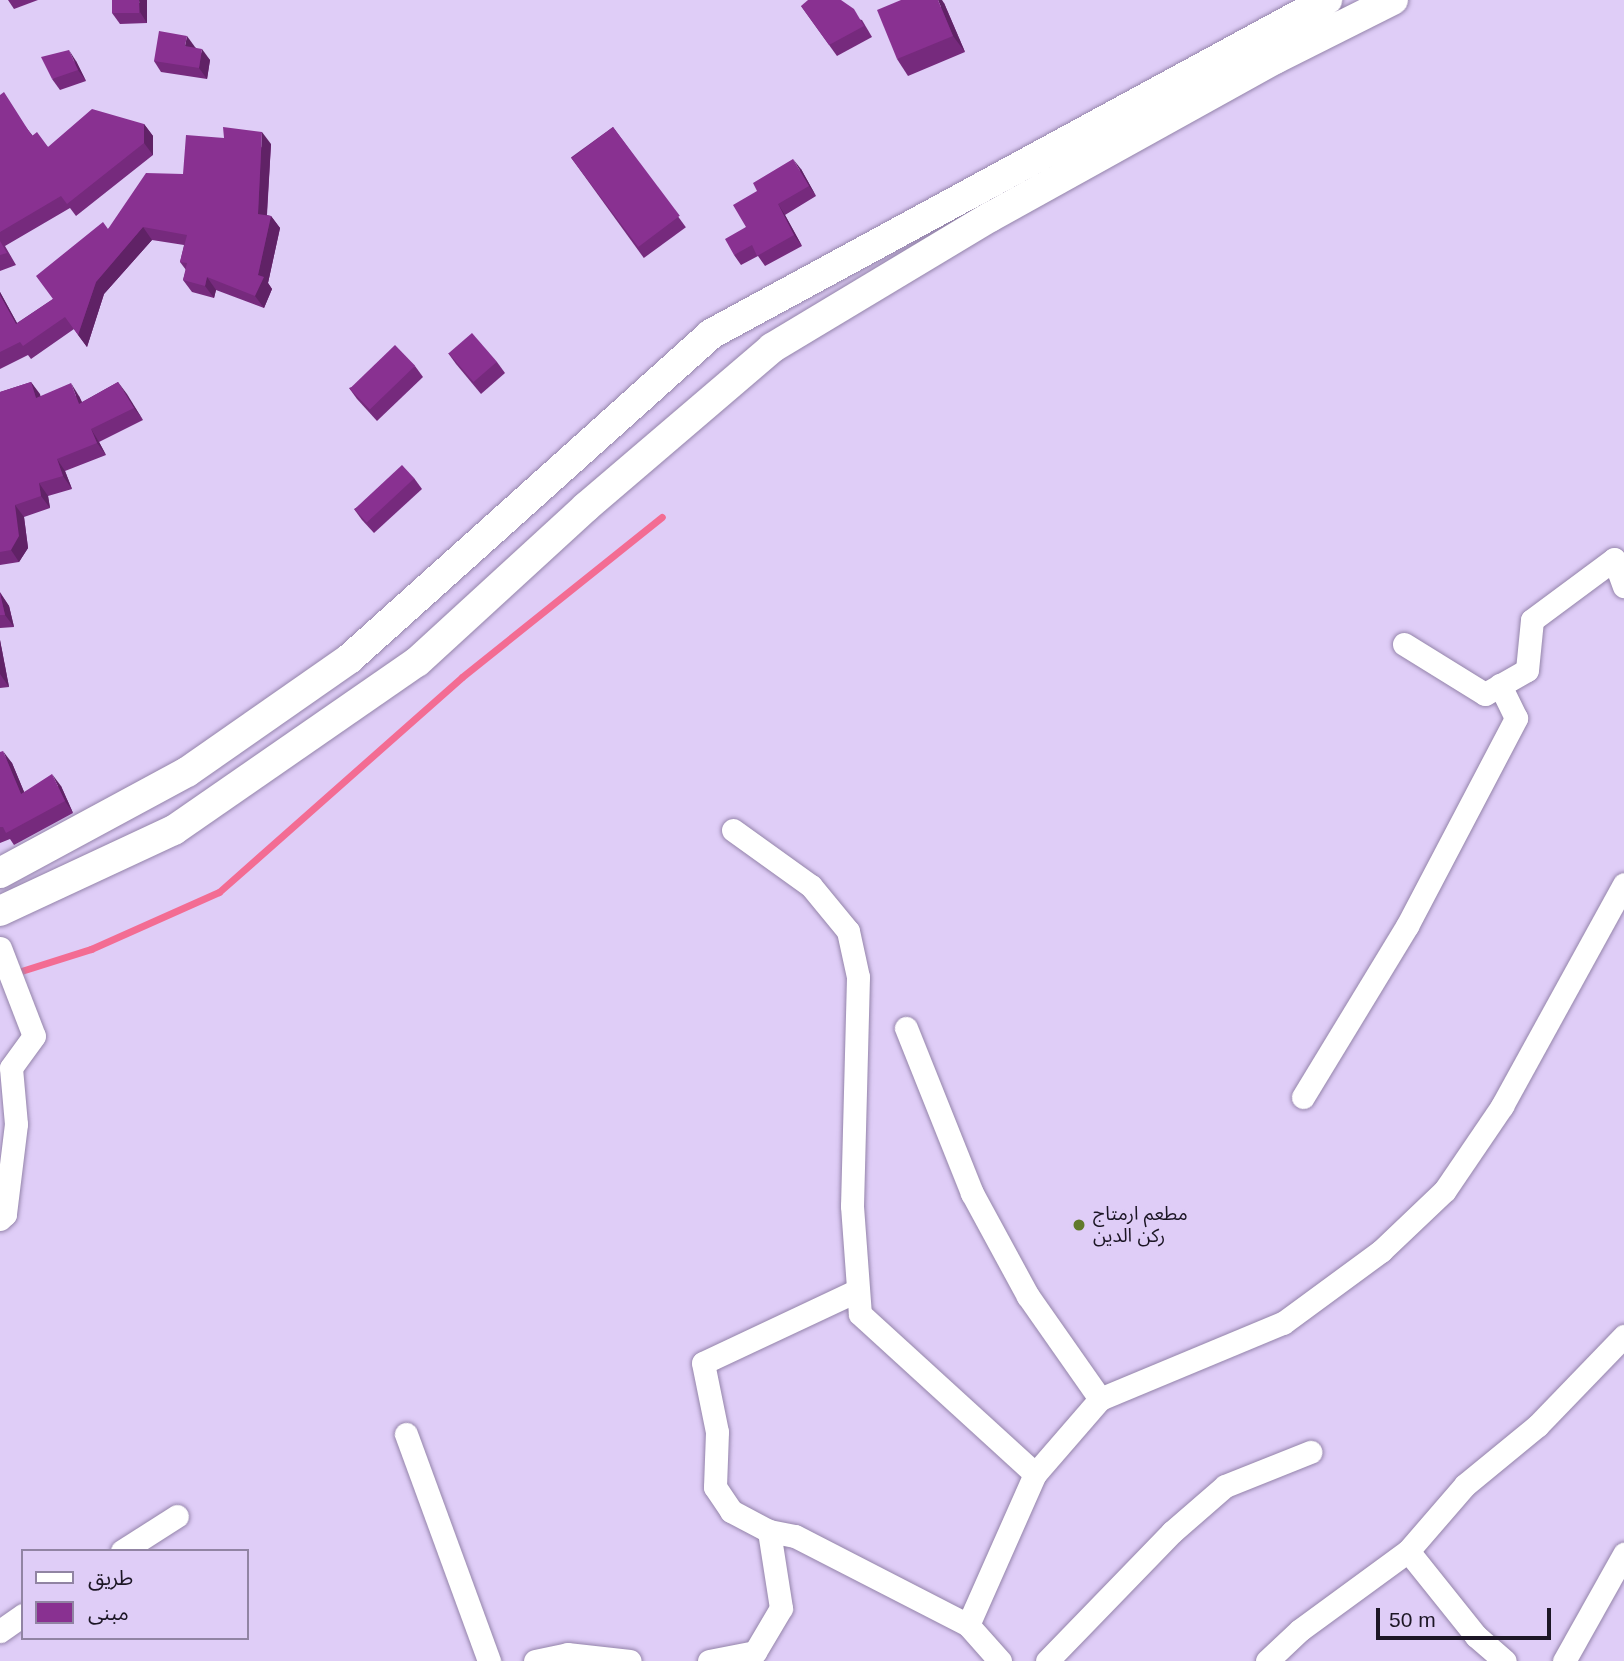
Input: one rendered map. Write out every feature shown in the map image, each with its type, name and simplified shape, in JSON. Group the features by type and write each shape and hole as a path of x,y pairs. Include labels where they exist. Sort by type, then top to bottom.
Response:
{"main road":[{"path":"0,873 187,772 339,667 711,334 1327,0"},
{"path":"0,911 174,830 417,662 586,507 772,348 990,217 1275,59 1393,0"}],"street":[{"path":"1404,644 1485,694 1527,670 1532,621 1614,559 1624,586"},
{"path":"1303,1097 1408,926 1516,719 1500,685"},
{"path":"733,830 811,886 848,931 858,977 852,1206 856,1291 860,1314 1035,1474"},
{"path":"968,1625 1035,1474 1100,1399 1283,1323 1381,1251 1446,1190 1502,1106 1624,884"},
{"path":"0,1219 5,1213 16,1124 11,1068 34,1036 3,955"},
{"path":"906,1028 972,1193 1028,1296 1100,1399"},
{"path":"856,1291 703,1363 717,1432 715,1487 731,1511 769,1531 795,1536 968,1625 1000,1661"},
{"path":"1266,1661 1300,1630 1408,1551 1465,1485 1538,1425 1624,1336"},
{"path":"407,1434 489,1661"},
{"path":"1047,1661 1172,1532 1225,1486 1310,1452"},
{"path":"125,1549 177,1516"},
{"path":"709,1661 755,1652 781,1608 769,1531"},
{"path":"1408,1551 1476,1636 1505,1661"},
{"path":"1564,1661 1624,1554"},
{"path":"0,1631 21,1616"},
{"path":"535,1661 567,1654 630,1661"}],"building":[{"path":"112,0 139,0 139,13 112,13"},
{"path":"808,0 841,0 854,9 864,26 829,45 801,6"},
{"path":"901,0 938,0 953,36 897,59 877,10"},
{"path":"159,31 187,36 185,46 202,49 199,68 154,61"},
{"path":"69,50 78,70 52,79 41,57"},
{"path":"4,92 32,136 37,132 48,147 92,109 144,124 144,143 67,204 61,196 0,232 0,95"},
{"path":"223,127 262,132 258,214 271,216 258,275 264,277 255,296 207,277 205,286 183,280 187,263 180,262 187,235 143,227 96,282 78,335 65,317 23,346 20,342 0,352 0,295 16,324 53,299 36,276 103,222 108,229 146,173 183,174 186,135 224,138"},
{"path":"613,127 680,216 638,247 571,158"},
{"path":"793,159 809,186 778,204 794,235 757,256 752,245 734,255 725,239 746,227 733,205 757,191 753,183"},
{"path":"0,241 7,253 0,255"},
{"path":"472,333 497,362 474,382 449,353"},
{"path":"395,345 415,366 370,410 350,389"},
{"path":"31,382 36,398 71,383 79,404 118,382 134,408 91,429 97,443 57,459 63,476 39,483 41,496 15,505 19,536 11,550 0,552 0,392"},
{"path":"402,465 414,478 367,522 354,509"},
{"path":"0,593 5,615 0,615"},
{"path":"3,751 21,794 52,774 65,801 6,833 3,827 0,827 0,752"}],"waterway":[{"path":"15,973 91,949 219,892 462,677 662,517"}],"place":[{"name":"مطعم ارمتاج ركن الدين","path":"1079,1225"}]}
